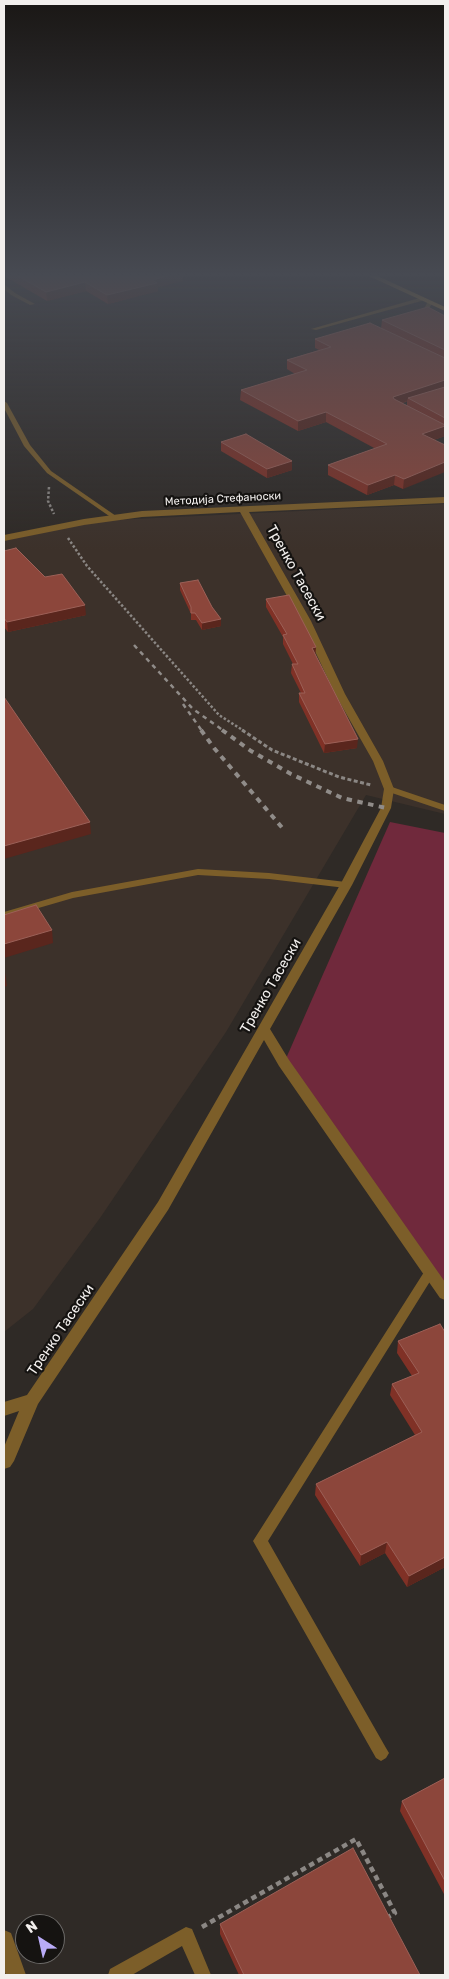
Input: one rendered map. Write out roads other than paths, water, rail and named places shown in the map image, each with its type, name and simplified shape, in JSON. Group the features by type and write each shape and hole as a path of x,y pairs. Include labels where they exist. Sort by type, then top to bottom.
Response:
{"street":[{"name":"Методија Стефаноски","path":"4,538 114,517 142,514 445,500"},
{"name":"Тренко Тасески","path":"4,1462 32,1400 163,1206 346,885 386,808 389,789 378,761 340,694 306,621 243,509"},
{"path":"264,1029 284,1063 445,1294"},
{"path":"4,1409 32,1400"},
{"path":"4,1940 16,1975"}],"lane":[{"path":"4,403 27,446 50,472 114,517"},
{"path":"389,789 445,808"},
{"path":"4,915 72,895 198,872 269,876 346,885"},
{"path":"381,1753 260,1541 430,1272"},
{"path":"116,1975 186,1936 203,1975"}],"railway":[{"path":"134,645 193,709 224,731"},
{"path":"183,704 202,731"},
{"path":"201,730 214,748 285,831"},
{"path":"222,730 251,751 291,774 342,798 386,808"}]}
